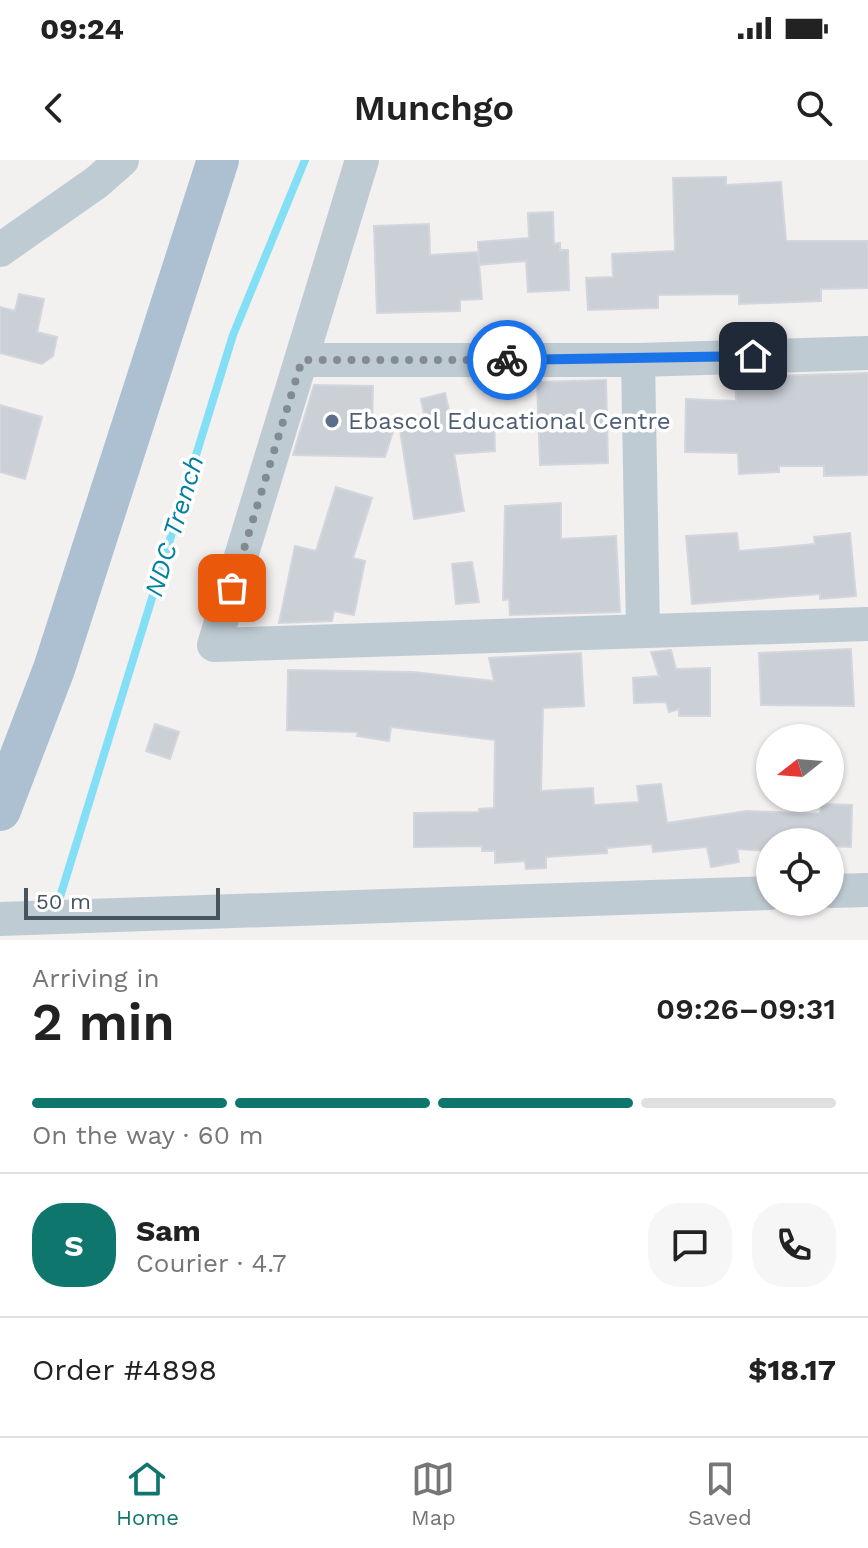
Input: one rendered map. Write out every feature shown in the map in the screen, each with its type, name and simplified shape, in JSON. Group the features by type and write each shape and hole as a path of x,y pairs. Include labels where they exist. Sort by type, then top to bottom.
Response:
{"main road":[{"path":"0,810 54,669 218,160"}],"street":[{"path":"0,250 122,160"},
{"path":"362,160 214,645 868,624"},
{"path":"302,360 638,360 868,353"},
{"path":"638,360 643,630"},
{"path":"844,891 868,890"},
{"path":"0,919 756,893"}],"building":[{"path":"726,177 726,185 781,182 786,241 868,241 868,288 821,289 821,301 739,304 739,294 658,295 658,308 588,310 586,278 613,277 612,254 675,251 673,178"},
{"path":"553,212 554,244 560,243 560,250 568,250 569,290 528,292 526,261 479,265 478,242 529,238 528,213"},
{"path":"429,224 430,255 478,252 482,299 460,300 460,311 377,313 374,226"},
{"path":"19,294 44,299 37,332 57,337 53,356 42,364 0,353 0,307 15,311"},
{"path":"868,373 868,475 824,476 824,466 779,466 779,472 739,474 738,453 685,452 686,399 736,401 735,377"},
{"path":"606,380 608,463 540,465 537,382"},
{"name":"Ebascol Educational Centre","path":"314,385 373,386 372,432 395,425 385,457 293,455"},
{"path":"445,393 451,419 494,417 495,451 454,454 464,511 414,519 399,424 424,415 421,399"},
{"path":"0,405 42,417 25,479 0,472"},
{"path":"336,487 372,498 353,558 365,561 354,615 334,611 332,621 279,623 295,546 316,551"},
{"path":"561,503 561,539 616,536 620,612 510,615 509,599 503,600 505,506"},
{"path":"737,533 739,551 815,544 814,537 850,533 856,596 820,599 820,594 692,604 686,536"},
{"path":"472,562 479,602 456,604 452,564"},
{"path":"851,649 854,706 761,705 759,653"},
{"path":"671,650 676,669 710,668 710,716 679,716 679,709 669,712 666,702 634,703 633,678 659,676 651,652"},
{"path":"581,653 584,706 543,708 541,791 593,788 594,805 639,802 637,786 661,784 667,823 747,811 844,812 844,805 852,805 851,847 844,847 844,828 756,828 756,850 737,849 739,862 711,867 707,847 653,852 652,844 607,848 607,853 546,857 546,868 526,869 525,861 495,863 495,851 482,851 482,846 414,847 414,813 479,812 479,809 494,808 495,740 391,727 389,741 357,736 358,732 287,730 288,670 413,672 494,681 489,658"},
{"path":"155,724 179,732 170,759 146,751"}],"waterway":[{"name":"NDC Trench","path":"60,897 233,335 305,160"}],"way so far":[{"path":"232,588 302,360 507,360"}],"place":[{"name":"Ebascol Educational Centre","path":"332,421"}],"route":[{"path":"507,360 753,356"}]}
